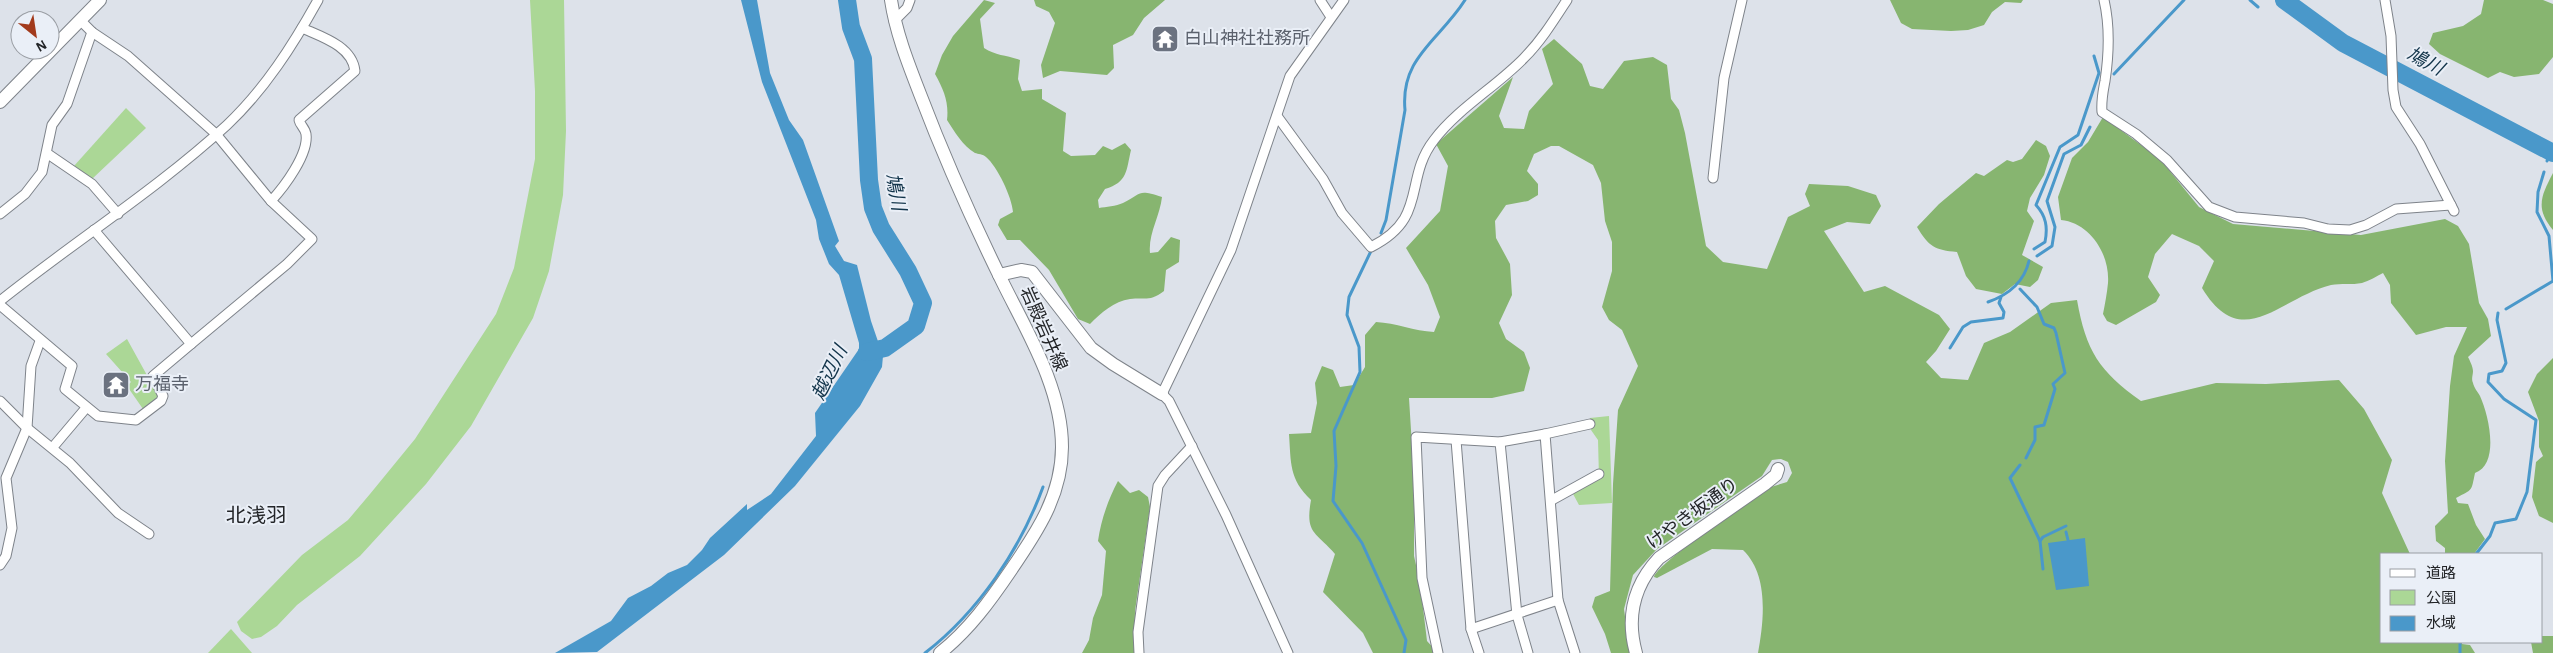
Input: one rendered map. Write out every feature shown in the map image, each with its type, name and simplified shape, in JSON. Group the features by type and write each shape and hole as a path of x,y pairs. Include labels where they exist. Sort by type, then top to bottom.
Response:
{"main road":[{"path":"0,102 100,0"},
{"name":"岩殿岩井線","path":"891,0 894,21 945,158 1039,357 1061,424 1062,449 1058,483 1042,523 989,602 970,626 940,653"},
{"path":"999,274 1021,270 1032,272 1091,348 1162,394"},
{"name":"けやき坂通り","path":"1636,653 1630,631 1630,612 1646,572 1659,558 1765,484 1776,475 1778,469"}],"street":[{"path":"80,20 92,32 128,56 216,134 271,201 312,241 154,376 163,398 136,420 98,416 65,390 72,366 40,341 1,299 118,214 216,134 267,79 302,28 318,0"},
{"path":"894,21 907,8 910,0"},
{"path":"1320,0 1331,16"},
{"path":"1288,653 1226,515 1169,401 1162,394 1231,250 1296,65 1344,0"},
{"path":"1277,116 1323,179 1342,213 1371,247 1387,239 1406,219 1412,206 1423,159 1435,139 1523,59 1540,40 1567,0"},
{"path":"1713,178 1724,78 1742,0"},
{"path":"2104,0 2108,22 2105,82 2101,98 2102,112 2136,134 2167,160 2209,207 2222,213 2251,220 2288,221 2328,229 2350,230 2366,225 2396,209 2452,208 2420,144 2396,107 2393,90 2391,36 2384,0"},
{"path":"271,201 288,182 300,159 306,134 299,120 355,71 342,48 332,41 302,28"},
{"path":"0,214 37,182 48,154 52,125 67,104 92,32"},
{"path":"48,154 92,184 118,214"},
{"path":"94,230 191,344"},
{"path":"0,566 6,556 12,528 6,478 27,428 31,366 40,341"},
{"path":"0,401 27,428 53,447 118,513 150,534"},
{"path":"53,447 86,408"},
{"path":"1438,653 1422,578 1416,438 1500,442 1590,424"},
{"path":"1545,434 1552,500 1558,600 1574,653"},
{"path":"1456,440 1471,629 1479,653"},
{"path":"1500,442 1517,615 1528,653"},
{"path":"1139,653 1138,632 1158,486 1165,475 1192,446"},
{"path":"1552,500 1599,474"},
{"path":"1471,629 1558,600"}],"green space":[{"path":"530,0 564,0 566,131 563,195 549,271 533,318 471,426 426,484 360,556 297,605 277,626 261,637 252,639 241,631 237,622 302,555 348,520 370,494 415,439 496,314 514,268 535,159 535,91"},
{"path":"984,0 995,3 980,19 984,48 993,53 1020,60 1018,79 1022,91 1042,89 1042,99 1066,113 1063,151 1071,156 1095,155 1103,146 1112,150 1125,143 1131,150 1125,175 1118,183 1105,189 1098,200 1099,208 1120,204 1141,193 1162,197 1152,232 1150,253 1158,252 1171,237 1180,240 1179,262 1166,270 1164,291 1151,298 1130,299 1119,302 1103,312 1090,324 1078,319 1049,270 1020,240 1007,240 998,225 1000,219 1013,212 1007,190 990,161 967,146 947,120 945,97 935,74 942,55 953,36"},
{"path":"1034,0 1165,0 1144,18 1133,35 1113,45 1114,68 1107,75 1060,71 1043,78 1041,65 1055,23 1049,12 1036,6"},
{"path":"1890,0 2023,0 2021,3 2005,2 1992,12 1984,25 1968,30 1951,31 1912,29 1901,23"},
{"path":"2484,0 2543,0 2553,4 2553,57 2539,74 2514,77 2500,72 2488,78 2440,54 2429,44 2433,33 2463,26 2481,14"},
{"path":"1554,39 1582,64 1590,86 1603,89 1624,61 1653,57 1667,65 1671,99 1679,110 1685,133 1706,246 1723,262 1767,269 1788,217 1810,206 1805,194 1809,184 1848,186 1876,195 1881,206 1870,224 1847,222 1824,231 1864,292 1885,286 1939,315 1950,329 1936,351 1926,362 1941,378 1968,380 1984,343 2010,332 2051,303 2077,300 2085,333 2097,358 2115,380 2141,401 2216,383 2266,384 2339,380 2364,409 2392,460 2382,493 2410,553 2380,553 2380,643 2462,643 2470,645 2475,653 1758,653 1763,612 1761,585 1751,560 1743,550 1712,549 1657,578 1654,577 1660,569 1688,545 1771,487 1787,482 1792,473 1788,462 1781,459 1772,460 1762,476 1657,549 1633,575 1624,609 1630,653 1611,653 1605,634 1592,607 1595,597 1610,591 1613,484 1618,410 1638,366 1622,330 1609,320 1602,307 1612,271 1612,242 1605,221 1601,183 1593,165 1559,146 1551,146 1534,154 1527,171 1538,184 1538,195 1528,201 1506,205 1495,221 1496,238 1510,264 1512,295 1499,323 1506,339 1524,352 1530,368 1524,391 1492,398 1409,398 1414,479 1414,556 1420,583 1427,641 1438,653 1373,653 1363,633 1323,592 1335,554 1317,536 1311,526 1309,511 1311,500 1299,485 1292,470 1289,434 1311,433 1317,403 1315,383 1322,366 1333,370 1340,387 1354,385 1365,367 1365,335 1376,322 1434,332 1440,317 1428,285 1406,248 1440,211 1448,166 1436,144 1513,77 1499,116 1504,128 1524,129 1529,111 1553,84 1542,49"},
{"path":"126,108 146,128 92,179 74,166"},
{"path":"2103,117 2160,159 2199,207 2233,224 2361,235 2445,219 2458,226 2469,244 2479,303 2488,319 2491,336 2468,357 2473,369 2472,382 2487,415 2490,439 2488,460 2483,468 2475,473 2470,489 2456,498 2458,503 2468,504 2476,525 2485,539 2475,553 2445,553 2445,548 2436,541 2435,526 2448,513 2445,461 2450,386 2454,356 2467,327 2446,327 2416,335 2391,303 2390,285 2383,273 2362,283 2331,285 2262,316 2247,319 2232,317 2217,307 2202,288 2214,261 2199,246 2172,234 2155,254 2148,277 2160,295 2156,302 2116,325 2107,321 2103,314 2108,287 2106,261 2102,251 2089,234 2071,222 2061,220 2058,197 2072,158 2088,142"},
{"path":"2036,140 2046,146 2050,156 2044,175 2030,198 2027,211 2034,221 2022,255 2043,267 2038,280 2030,287 2015,284 2002,294 1976,289 1966,276 1957,252 1933,246 1925,239 1917,227 1939,204 1976,173 1984,176 2007,160 2013,162 2022,159"},
{"path":"2553,173 2553,230 2544,215 2542,202 2545,189"},
{"path":"127,339 159,397 143,409 127,386 131,382 106,354"},
{"path":"2553,358 2553,523 2539,516 2532,497 2536,462 2543,456 2539,447 2539,421 2528,392 2537,374"},
{"path":"1609,416 1612,503 1579,505 1572,492 1599,478 1598,440 1591,430 1590,418"},
{"path":"1118,481 1130,493 1139,490 1148,497 1150,507 1135,611 1134,653 1082,653 1089,640 1093,618 1102,595 1106,551 1098,541 1105,510"},
{"path":"231,629 252,653 208,653"},
{"path":"2543,636 2553,636 2553,653 2533,653 2531,643 2543,643"}],"water":[{"path":"741,0 757,0 770,73 789,120 803,140 839,241 835,246 844,261 857,265 871,321 883,356 882,367 860,406 795,486 724,555 597,652 555,653 611,621 628,598 651,586 668,573 687,565 702,550 710,538 747,504 747,510 771,494 816,436 815,413 859,349 859,343 839,275 829,264 819,239 816,220 762,82"},
{"path":"2085,538 2089,586 2056,590 2048,543"}],"waterway":[{"name":"鳩川","path":"847,0 851,27 863,59 869,180 873,208 881,228 908,271 923,303 916,326 885,348 867,352"},
{"path":"1381,233 1386,220 1409,76 1415,62 1465,0"},
{"path":"2114,74 2184,0"},
{"path":"2250,0 2258,7"},
{"name":"鳩川","path":"2284,0 2343,43 2553,153"},
{"path":"2034,249 2045,242 2046,231 2044,218 2036,205 2060,147 2078,135 2099,73 2094,56"},
{"path":"2037,256 2052,246 2055,227 2047,201 2064,154 2081,145 2090,127"},
{"path":"2547,161 2550,151"},
{"path":"2506,309 2553,281 2549,236 2537,212 2538,192 2544,172"},
{"path":"1371,251 1349,297 1347,315 1359,347 1360,372 1334,431 1336,466 1333,501 1362,543 1406,640 1404,653"},
{"path":"1988,302 2002,296 2014,287 2027,269 2029,261"},
{"path":"2020,289 2037,307 2044,324 2054,328 2065,373 2053,384 2055,389 2044,425 2035,427 2035,440 2026,458"},
{"path":"1950,348 1963,327 1971,322 2003,318 2004,312 1999,303 2001,297"},
{"path":"2477,553 2490,536 2495,523 2516,519 2527,492 2536,420 2504,399 2488,382 2489,374 2502,371 2506,363 2497,320 2498,313"},
{"path":"2020,465 2010,478 2040,541 2043,569"},
{"path":"925,653 963,619 995,578 1022,534 1034,511 1043,487"},
{"path":"2040,541 2043,537 2066,526"},
{"path":"2066,532 2068,540"},
{"path":"2460,643 2460,653"}],"place":[{"name":"白山神社社務所","path":"1165,39"},
{"name":"万福寺","path":"116,385"}],"district":[{"name":"北浅羽","path":"256,516"}],"water label":[{"name":"越辺川","path":"830,373"}]}
